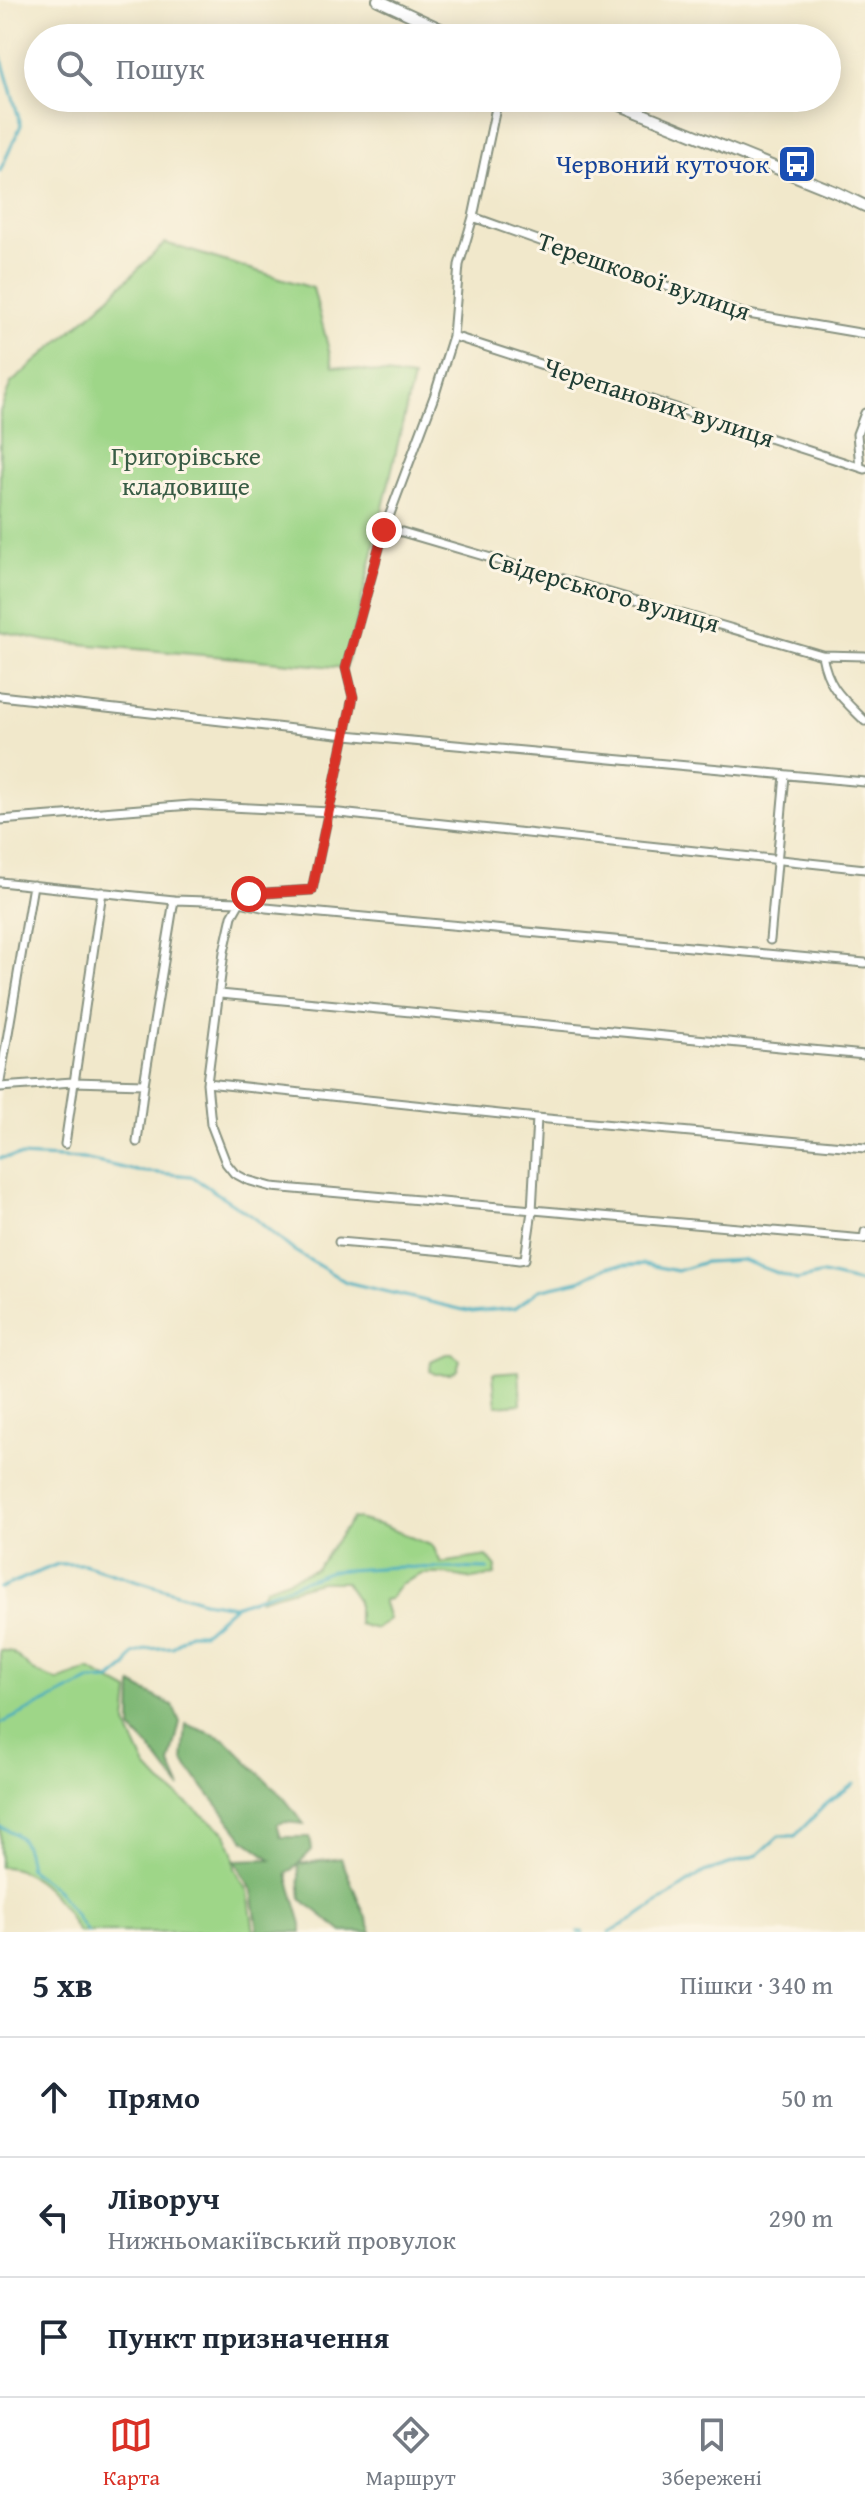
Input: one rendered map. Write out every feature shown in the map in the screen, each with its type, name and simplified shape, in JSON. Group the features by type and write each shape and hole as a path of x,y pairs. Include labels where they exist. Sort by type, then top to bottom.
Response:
{"street":[{"path":"378,0 430,24"},
{"path":"495,112 473,217 459,265 453,336 435,394 384,530 346,668 353,697 312,890 249,894 232,916 207,1083 209,1114 218,1145 234,1173 272,1187 864,1239 865,1232"},
{"path":"638,112 865,206"},
{"name":"Терешкової вулиця","path":"473,217 742,313 865,334"},
{"name":"Черепанових вулиця","path":"453,336 863,468"},
{"path":"863,468 857,434 865,413"},
{"name":"Свiдерського вулиця","path":"384,530 402,532 822,655 865,656"},
{"path":"822,655 834,690 865,721"},
{"path":"0,696 346,735 865,782"},
{"path":"770,940 785,775"},
{"path":"0,820 191,805 330,812 865,869"},
{"path":"0,882 174,900 240,902 266,908 865,963"},
{"path":"0,1081 33,885"},
{"path":"65,1144 102,892"},
{"path":"137,1142 174,900"},
{"path":"220,994 865,1055"},
{"path":"0,1087 73,1082 144,1084"},
{"path":"207,1083 865,1148"},
{"path":"339,1242 525,1259 532,1211 537,1118"}],"green space":[{"name":"Григорівське кладовище","path":"165,243 313,288 333,366 413,378 346,668 47,641 0,631 0,412 11,383 100,306"},
{"path":"446,1354 460,1360 457,1370 450,1374 430,1371 431,1361"},
{"path":"519,1371 521,1404 496,1406 493,1373"},
{"path":"353,1518 381,1525 433,1546 441,1563 487,1556 496,1567 495,1575 473,1579 422,1574 401,1584 390,1599 383,1600 389,1619 376,1629 358,1624 358,1601 345,1582 319,1582 260,1599 266,1588 316,1569"},
{"path":"0,1650 12,1652 35,1672 58,1681 89,1669 129,1691 126,1724 146,1767 161,1783 226,1833 235,1868 248,1891 254,1932 78,1932 56,1899 37,1880 26,1873 0,1867"},
{"path":"132,1684 173,1706 180,1722 170,1764 181,1789 131,1729"},
{"path":"186,1724 225,1739 284,1798 304,1824 277,1824 281,1837 310,1837 312,1850 287,1874 302,1932 258,1932 252,1890 235,1860 271,1859 244,1839 183,1761"},
{"path":"341,1858 372,1932 343,1932 301,1899 298,1864"}],"waterway":[{"path":"0,53 21,125 0,171"},
{"path":"0,1158 83,1159 137,1171 191,1176 253,1217 293,1250 346,1282 472,1312 515,1308 539,1290 579,1281 609,1266 644,1264 677,1271 705,1262 742,1260 797,1280 823,1274 865,1284"},
{"path":"0,1588 58,1564 83,1564 203,1601 234,1606 331,1571 395,1567 488,1569"},
{"path":"0,1724 89,1681 110,1680 127,1666 133,1654 173,1647 189,1633 203,1633 234,1606"},
{"path":"609,1932 704,1872 758,1855 779,1836 795,1836 827,1803 854,1784"},
{"path":"0,1827 19,1837 26,1847 30,1869 57,1890 87,1932"},
{"path":"578,1932 583,1932"}],"place":[{"name":"Червоний куточок","path":"797,164"}],"route":[{"path":"249,894 312,890 353,697 346,668 384,530"}]}
